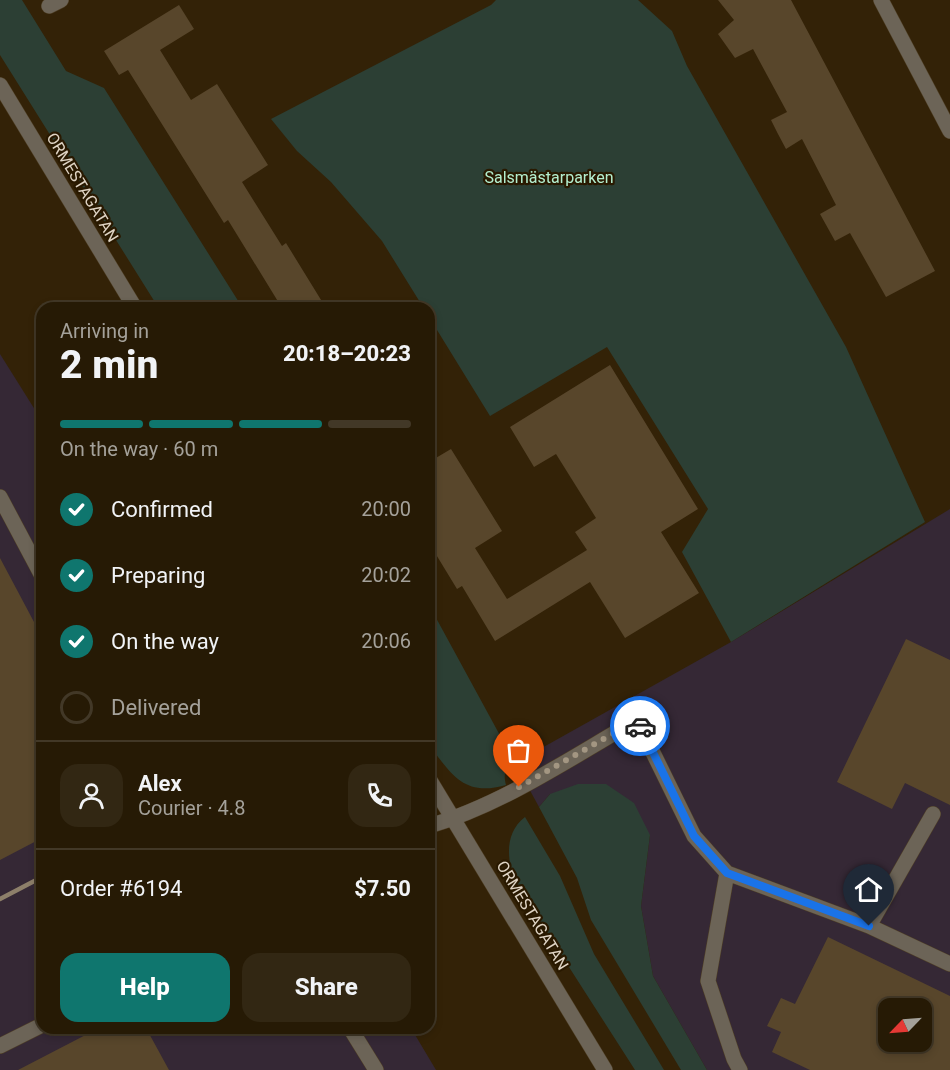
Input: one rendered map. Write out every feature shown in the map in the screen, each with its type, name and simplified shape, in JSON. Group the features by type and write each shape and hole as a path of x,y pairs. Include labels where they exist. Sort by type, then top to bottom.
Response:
{"street":[{"path":"881,0 950,130"},
{"name":"ORMESTAGATAN","path":"0,85 131,302"},
{"path":"0,497 36,565"},
{"path":"435,824 454,819 519,787 637,720 694,836 727,873 869,926 950,964"},
{"name":"ORMESTAGATAN","path":"435,789 605,1070"},
{"path":"869,926 933,814"},
{"path":"727,873 708,981 734,1059 740,1070"},
{"path":"0,1046 36,1027"},
{"path":"354,1034 376,1070"}],"shaded area":[{"path":"0,354 36,411 36,1034 415,1034 436,1070 0,1070"},
{"path":"950,509 950,1070 707,1070 653,976 641,906 650,835 550,794 539,807 515,763 731,642"}],"green space":[{"path":"0,0 22,0 66,71 104,88 239,302 155,302 0,55"},
{"name":"Salsmästarparken","path":"496,0 638,0 672,31 687,66 846,347 925,522 731,642 682,552 708,509 607,347 490,416 435,327 435,302 420,302 382,241 331,182 297,151 271,119 491,5"},
{"path":"435,616 515,763 506,772 506,785 492,788 469,786 460,781 435,753"},
{"path":"578,784 606,784 634,803 650,835 641,906 653,976 707,1070 681,1070 591,920 577,878 539,807 550,794"},
{"path":"525,817 560,876 594,954 664,1070 635,1070 517,886 509,859 510,840 518,824"}],"building":[{"path":"718,0 791,0 935,271 886,297 850,233 835,241 820,214 836,205 802,139 786,149 778,134 771,120 787,112 753,49 735,58 718,34 734,20"},
{"path":"179,5 194,29 160,50 191,100 217,84 268,165 242,182 282,246 286,243 322,302 278,302 228,220 224,223 128,70 119,75 104,51"},
{"path":"610,365 698,509 661,532 699,593 625,638 590,582 495,641 462,586 457,589 435,553 435,458 451,449 502,531 475,548 507,599 587,550 575,532 596,518 556,454 534,467 510,427"},
{"path":"0,558 36,626 36,841 0,860"},
{"path":"906,639 950,660 950,805 905,783 892,809 837,782"},
{"path":"828,937 950,996 950,1070 810,1070 772,1052 781,1032 767,1026 781,998 795,1004"},
{"path":"87,1034 149,1034 169,1070 18,1070"}],"railway":[{"path":"0,899 36,880"}],"way so far":[{"path":"519,787 637,720 640,726"}],"route":[{"path":"640,726 694,836 727,873 869,926"}]}
